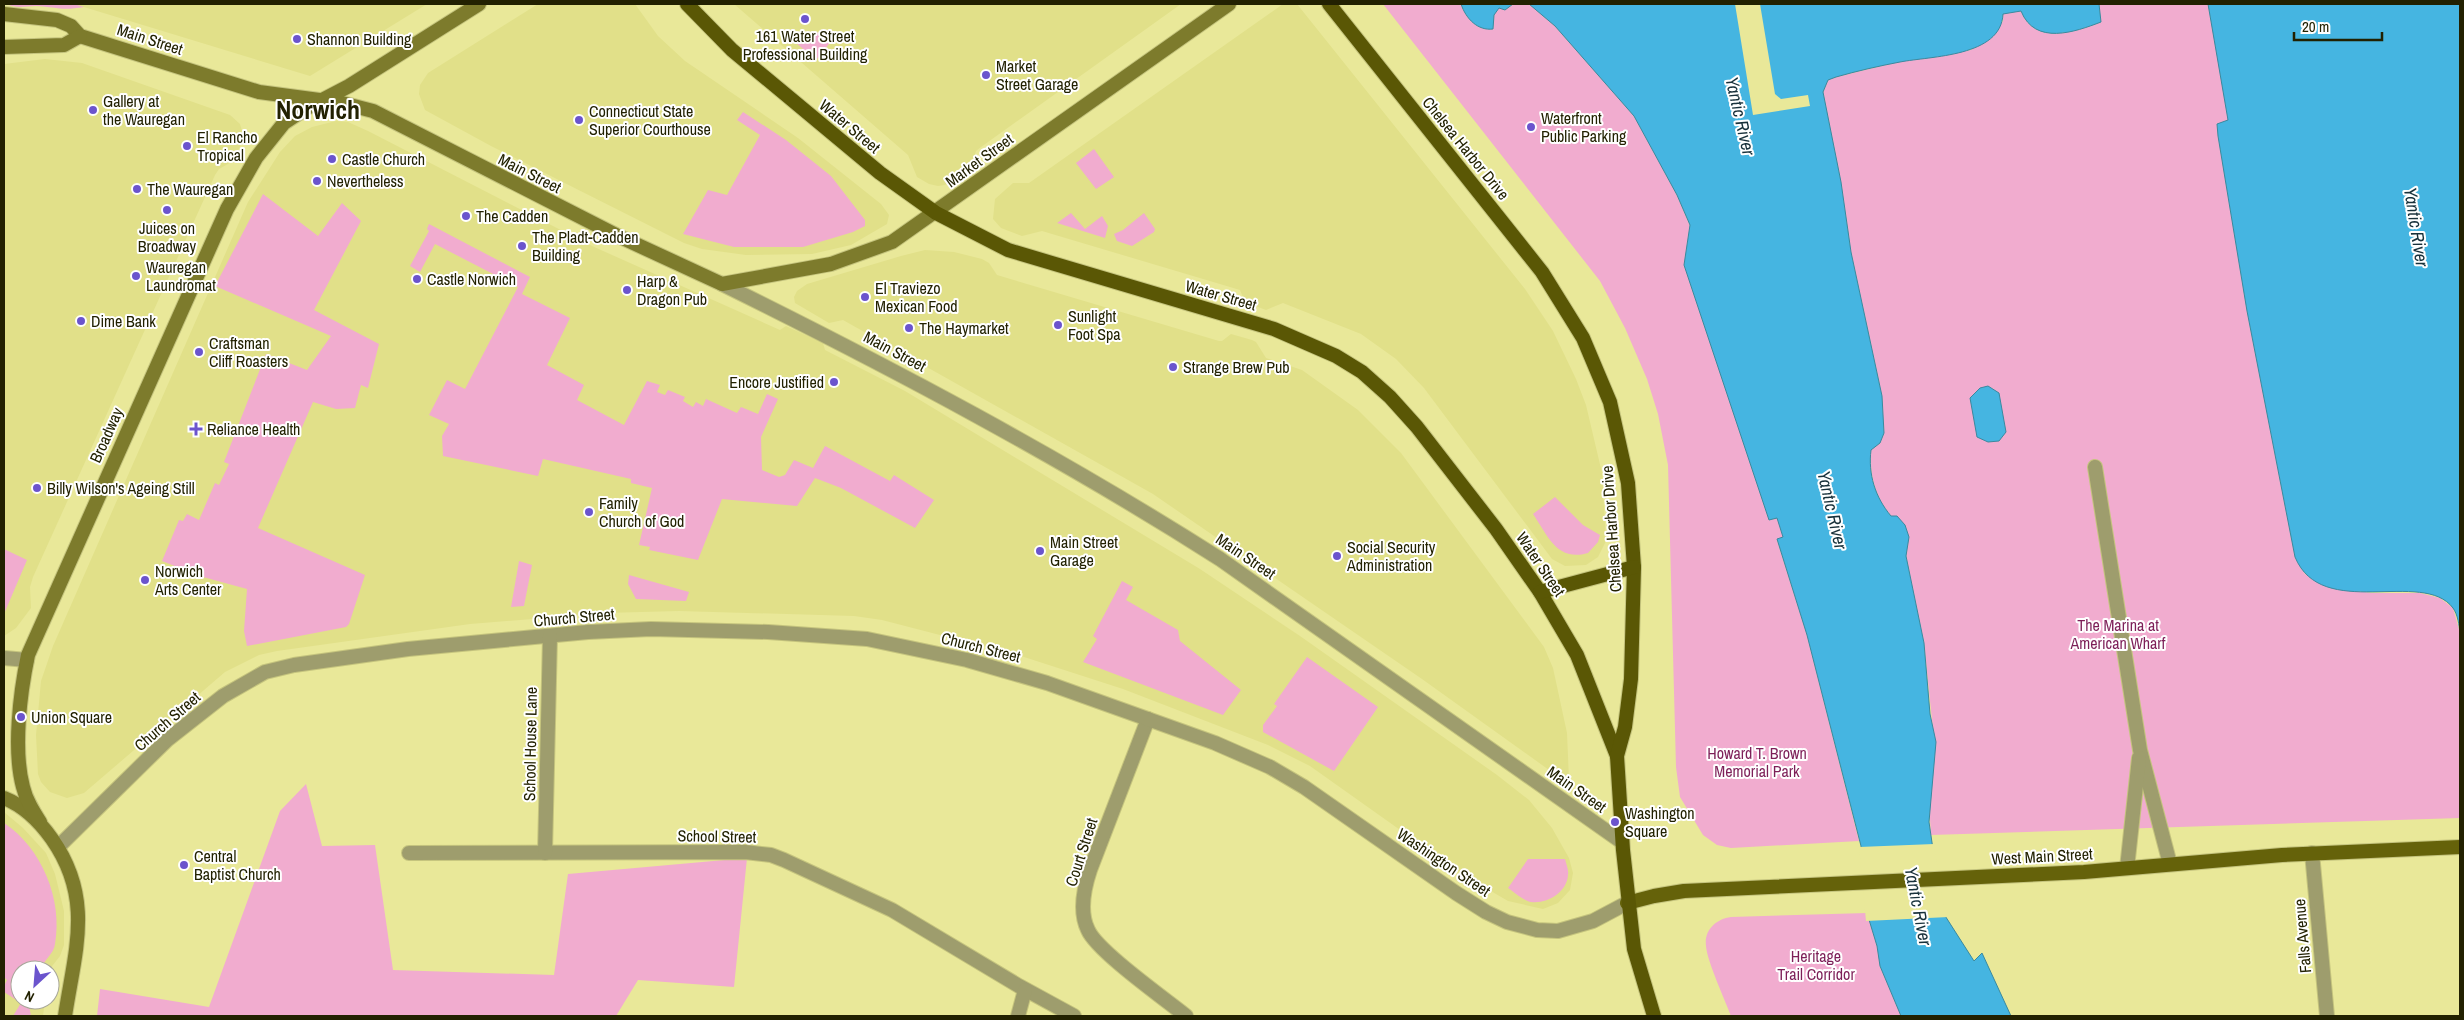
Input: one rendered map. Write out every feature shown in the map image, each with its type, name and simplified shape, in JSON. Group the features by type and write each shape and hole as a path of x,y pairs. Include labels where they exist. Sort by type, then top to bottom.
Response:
{"highway":[{"name":"Water Street","path":"687,4 732,50 880,173 936,213 974,234 1017,253 1260,324 1314,345 1346,361 1376,384 1417,427 1496,529 1540,592 1577,655 1617,756"},
{"name":"Chelsea Harbor Drive","path":"1329,4 1532,258 1584,338 1603,381 1621,442 1630,505 1634,567 1631,679 1627,716 1617,756 1627,904"},
{"path":"1540,592 1634,567"},
{"path":"1627,904 1638,966 1654,1016"}],"main road":[{"name":"Broadway","path":"40,822 25,794 21,775 20,722 27,660 227,209 256,158 271,137 290,119 349,86 479,4"},
{"name":"Market Street","path":"722,284 806,270 856,257 892,242 936,213 1229,4"},
{"name":"Main Street","path":"6,14 62,22 71,26 80,36 259,92 358,106 383,115 616,235 722,284"},
{"path":"4,47 64,45 80,36"},
{"path":"4,798 40,822 58,847 74,878 78,902 77,933 65,1016"},
{"name":"West Main Street","path":"1627,904 1654,896 1684,891 1982,877 2312,854 2460,847"}],"street":[{"name":"Main Street","path":"722,284 900,374 1162,522 1228,565 1622,842"},
{"path":"2095,467 2140,750 2170,864"},
{"name":"Church Street","path":"58,847 167,740 223,696 265,672 294,664 408,650 550,636 651,629 812,634 868,639 1006,671 1148,719"},
{"name":"School House Lane","path":"545,853 550,636"},
{"path":"4,658 27,660"},
{"name":"Washington Street","path":"1148,719 1215,743 1270,767 1312,792 1468,901 1507,922 1536,930 1558,931 1592,921 1627,904"},
{"name":"Court Street","path":"1148,719 1090,870 1085,893 1084,914 1088,931 1097,944 1186,1016"},
{"path":"2127,868 2140,750"},
{"name":"School Street","path":"409,854 745,852 771,856 892,910 1025,990 1074,1016"},
{"name":"Falls Avenue","path":"2312,854 2327,1016"},
{"path":"1018,1016 1025,990"}],"shaded area":[{"path":"74,4 427,4 310,76"},
{"path":"538,4 635,4 658,36 685,61 798,138 881,204 889,215 887,224 851,245 812,254 746,255 702,249 684,243 491,146 425,110 419,94 420,85 428,73"},
{"path":"734,4 1181,4 981,147 976,151 970,168 945,185 938,186 929,184 917,177 908,155"},
{"path":"1283,4 1297,4 1525,289 1553,331 1586,405 1602,473 1606,541 1598,557 1586,565 1565,566 1552,559 1424,388 1396,359 1361,334 1283,303 1266,310 1245,302 1240,290 1042,231 1022,236 1001,228 993,219 995,199 1013,183 1029,183"},
{"path":"45,59 82,63 230,115 240,124 244,138 233,161 219,169 215,175 33,577 30,587 31,608 16,628 4,636 4,64"},
{"path":"336,121 348,122 368,131 592,246 780,330 786,326 823,343 825,350 905,391 1200,569 1300,636 1497,775 1529,800 1552,828 1569,858 1573,873 1570,890 1558,903 1543,909 1508,901 1465,876 1310,766 1268,745 1123,689 1021,656 882,620 854,616 679,611 604,613 470,624 277,651 259,655 225,672 84,793 67,798 50,792 41,782 38,774 36,735 41,681 53,646 248,202 280,152 295,136 312,127"},
{"path":"925,250 954,252 982,259 989,263 997,275 1219,341 1222,341 1231,334 1252,340 1256,342 1266,358 1302,370 1358,410 1401,453 1544,647 1553,668 1567,733 1569,780 1563,780 1422,679 1153,494 843,320 829,323 795,303 794,297 797,291 807,284"},
{"path":"4,812 23,828 46,853 55,874 64,911 64,945 57,960 10,960 10,1010 44,1010 43,1016 4,1016"}],"green space":[{"path":"7,4 74,4 84,7 64,9 36,6 17,7"},
{"name":"Howard T. Brown Memorial Park","path":"1383,4 1461,4 1466,15 1473,23 1482,28 1493,29 1494,15 1499,7 1505,10 1513,4 1529,4 1555,26 1634,116 1677,195 1690,226 1684,265 1769,520 1777,518 1784,538 1777,540 1807,635 1859,841 1731,848 1717,845 1703,835 1680,797 1676,767 1668,465 1658,414 1647,379 1625,328 1600,281"},
{"name":"The Marina at American Wharf","path":"2099,4 2208,4 2229,121 2217,124 2218,136 2247,311 2295,557 2305,574 2332,588 2372,593 2420,593 2440,598 2453,608 2460,633 2460,818 1931,835 1929,804 1935,749 1924,643 1906,556 1907,531 1897,516 1891,516 1885,509 1877,493 1872,476 1871,449 1880,443 1884,433 1882,396 1851,252 1841,182 1823,92 1828,80 1836,77 1898,62 1971,50 1996,31 2003,21 2003,13 2021,11 2027,22 2036,29 2056,33 2068,32 2101,22"},
{"path":"833,31 837,34 816,60 788,36"},
{"path":"743,112 786,140 831,176 865,220 865,226 853,232 803,247 734,247 683,234 708,190 727,195 760,135 737,120"},
{"path":"1094,149 1114,177 1096,189 1076,163"},
{"path":"263,194 318,236 342,203 361,221 314,310 379,344 368,388 361,385 355,408 336,409 313,402 258,528 365,575 349,624 346,627 247,646 244,631 247,589 203,577 162,561 179,520 183,521 187,514 199,520 215,483 219,485 229,464 224,462 266,354 307,370 331,336 215,286"},
{"path":"1071,213 1085,229 1102,216 1108,226 1105,238 1057,223"},
{"path":"1144,213 1155,229 1154,232 1132,246 1117,241 1114,234 1123,230"},
{"path":"429,224 530,277 522,294 570,318 547,365 584,385 577,400 624,425 647,381 660,385 657,392 665,395 668,390 685,397 683,401 693,407 696,402 703,406 706,399 737,413 741,407 758,414 767,394 778,399 761,437 762,470 779,477 785,475 794,460 813,468 825,446 890,481 894,475 934,500 915,528 841,488 815,478 797,506 722,499 698,560 649,550 650,547 639,545 652,488 631,483 631,479 543,459 538,476 443,456 442,436 449,424 429,415 447,380 465,389 518,287 435,244 420,272 410,266 429,231 427,229"},
{"path":"1555,497 1583,525 1600,535 1598,542 1588,553 1568,554 1561,550 1554,545 1533,514"},
{"path":"4,549 27,560 4,614"},
{"path":"519,561 532,565 524,606 511,607"},
{"path":"629,575 689,592 686,601 636,599 628,584"},
{"path":"1122,581 1133,587 1126,600 1178,630 1180,641 1241,690 1223,715 1083,662 1097,639 1093,636"},
{"path":"1307,657 1378,707 1334,771 1263,732 1263,725 1277,706 1274,704"},
{"path":"306,784 322,846 375,845 393,970 554,975 568,874 747,858 734,987 638,980 616,1016 97,1016 100,989 209,1007 280,811"},
{"path":"4,823 29,846 47,876 56,910 57,927 54,948 46,960 10,960 10,996 4,992 7,980 4,977"},
{"path":"1528,859 1565,859 1568,875 1567,881 1560,892 1550,899 1531,902 1508,888"},
{"name":"Heritage Trail Corridor","path":"1867,913 1877,946 1880,966 1901,1016 1731,1016 1707,953 1706,940 1712,926 1720,920 1731,917"},
{"path":"17,1010 30,1010 31,1016 13,1016"}],"water":[{"path":"1461,4 1513,4 1505,10 1499,8 1494,15 1493,29 1488,29 1473,23 1466,15"},
{"name":"Yantic River","path":"1529,4 2099,4 2101,22 2068,32 2056,33 2036,29 2027,22 2021,11 2003,14 1999,28 1990,39 1978,47 1946,56 1892,64 1836,77 1828,80 1823,92 1841,182 1851,252 1882,396 1884,433 1880,443 1871,450 1872,476 1877,493 1885,509 1891,516 1897,516 1905,525 1909,537 1906,556 1924,643 1930,714 1936,742 1929,822 1942,911 1974,961 1982,953 2011,1016 1901,1016 1880,966 1877,946 1867,913 1861,846 1807,635 1777,539 1783,537 1777,518 1769,520 1684,265 1690,225 1677,195 1634,116 1555,26"},
{"name":"Yantic River","path":"2208,4 2460,4 2460,633 2455,611 2439,597 2419,592 2349,591 2327,587 2308,576 2295,557 2247,311 2218,136 2217,124 2228,120"},
{"path":"1988,386 1999,393 2006,432 1999,441 1988,442 1977,437 1970,398 1980,388"}],"pier":[{"path":"1735,4 1760,4 1775,94 1781,99 1808,95 1810,106 1753,115"},
{"path":"1934,844 1944,910 1949,917 1866,921 1859,847"}],"place":[{"name":"161 Water Street Professional Building","path":"805,19"},
{"name":"Shannon Building","path":"297,39"},
{"name":"Market Street Garage","path":"986,75"},
{"name":"Gallery at the Wauregan","path":"93,110"},
{"name":"Connecticut State Superior Courthouse","path":"579,120"},
{"name":"Waterfront Public Parking","path":"1531,127"},
{"name":"El Rancho Tropical","path":"187,146"},
{"name":"Castle Church","path":"332,159"},
{"name":"Nevertheless","path":"317,181"},
{"name":"The Wauregan","path":"137,189"},
{"name":"Juices on Broadway","path":"167,210"},
{"name":"The Cadden","path":"466,216"},
{"name":"The Pladt-Cadden Building","path":"522,246"},
{"name":"Wauregan Laundromat","path":"136,276"},
{"name":"Castle Norwich","path":"417,279"},
{"name":"Harp & Dragon Pub","path":"627,290"},
{"name":"El Traviezo Mexican Food","path":"865,297"},
{"name":"Dime Bank","path":"81,321"},
{"name":"Sunlight Foot Spa","path":"1058,325"},
{"name":"The Haymarket","path":"909,328"},
{"name":"Craftsman Cliff Roasters","path":"199,352"},
{"name":"Strange Brew Pub","path":"1173,367"},
{"name":"Encore Justified","path":"834,382"},
{"name":"Reliance Health","path":"196,429"},
{"name":"Billy Wilson's Ageing Still","path":"37,488"},
{"name":"Family Church of God","path":"589,512"},
{"name":"Main Street Garage","path":"1040,551"},
{"name":"Social Security Administration","path":"1337,556"},
{"name":"Norwich Arts Center","path":"145,580"},
{"name":"Union Square","path":"21,717"},
{"name":"Washington Square","path":"1615,822"},
{"name":"Central Baptist Church","path":"184,865"}],"district":[{"name":"Norwich","path":"318,110"}]}
